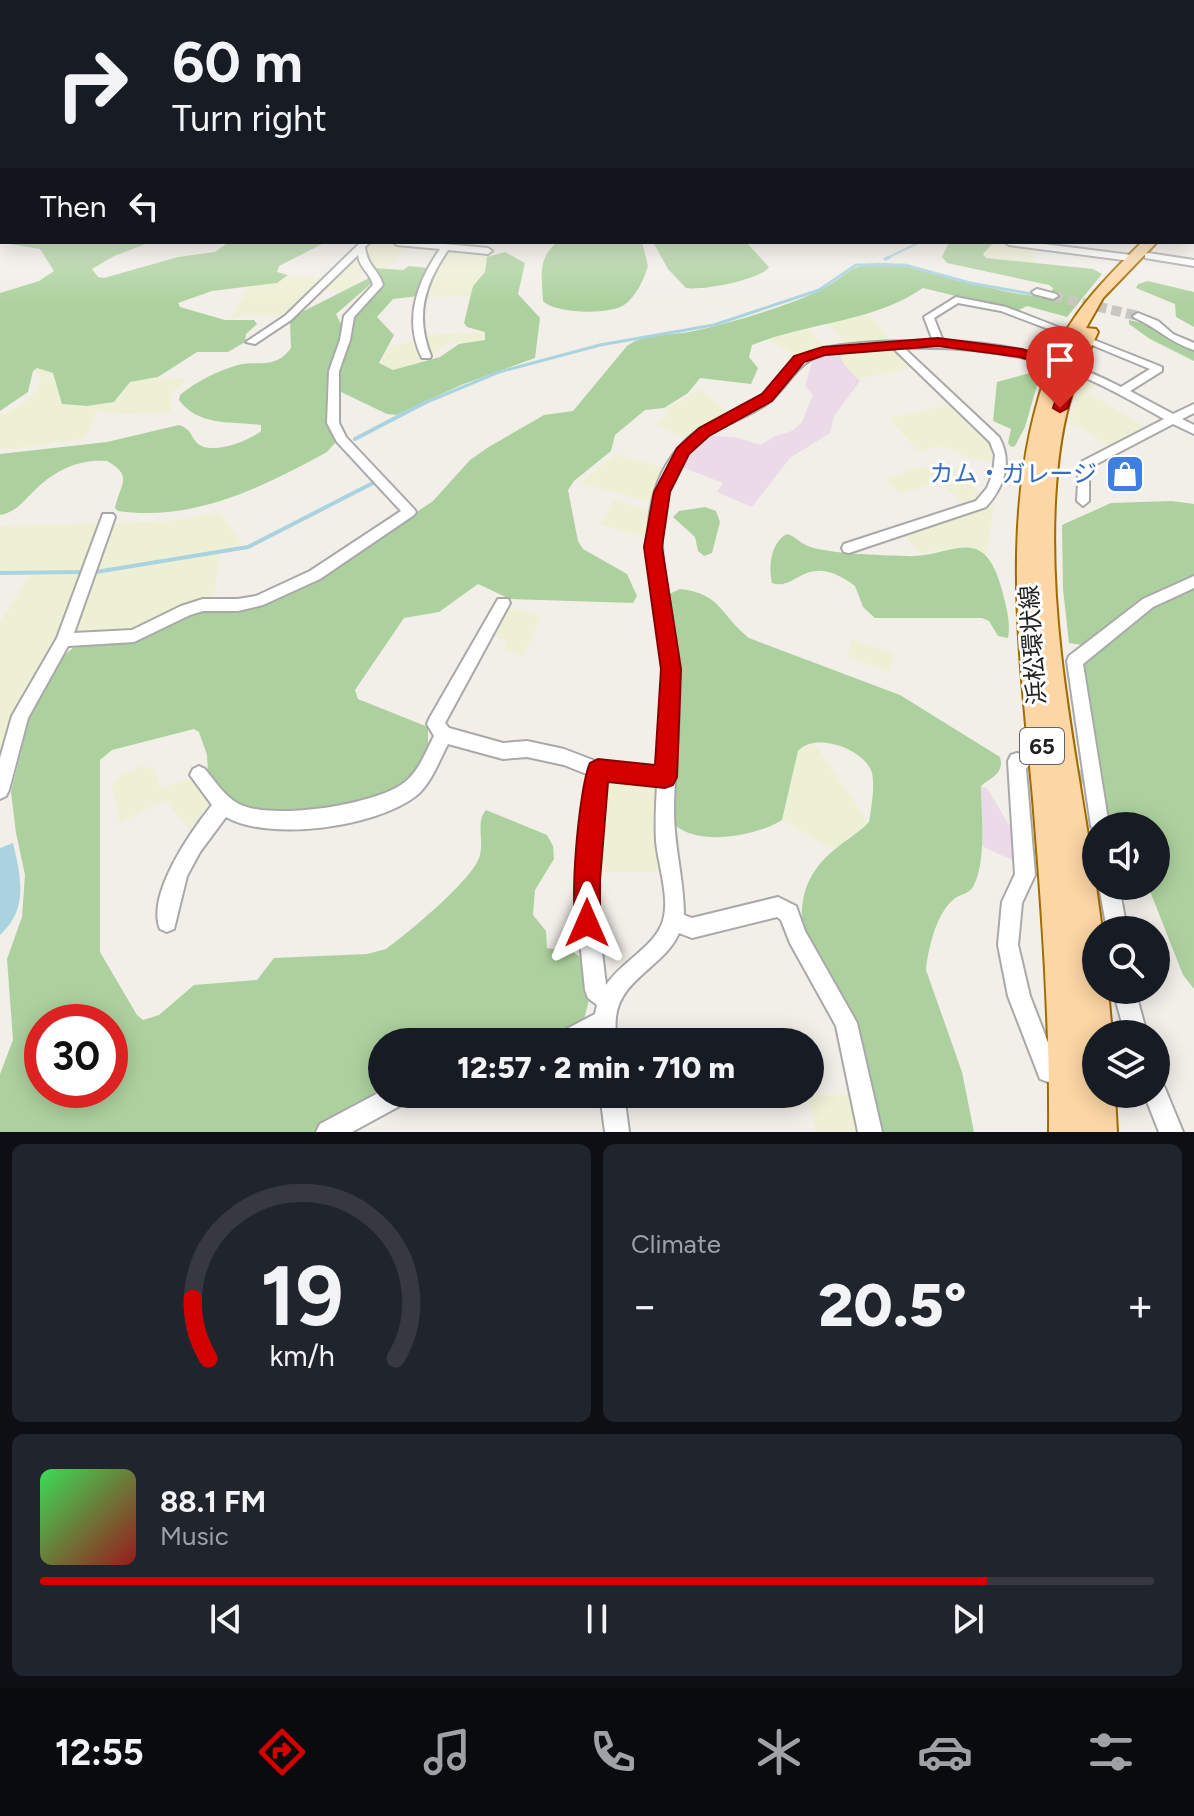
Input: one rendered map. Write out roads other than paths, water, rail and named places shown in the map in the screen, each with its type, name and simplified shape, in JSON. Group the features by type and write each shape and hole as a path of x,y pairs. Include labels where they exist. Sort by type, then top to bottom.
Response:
{"main road":[{"name":"浜松環状線","path":"1068,1132 1066,1029 1031,632 1027,546 1029,494 1037,434 1078,337 1103,288 1131,258 1149,249"},
{"name":"浜松環状線","path":"1078,337 1149,249"},
{"name":"浜松環状線","path":"1065,366 1050,456 1044,565 1049,647 1081,894 1092,1020"},
{"path":"1097,1108 1098,1132"}],"street":[{"path":"251,342 283,323 364,244"},
{"path":"64,640 134,636 186,610 203,605 238,605 258,601 315,575 409,512 341,439 333,423 334,371 345,340 349,316 378,285 376,277 363,263 364,244"},
{"path":"416,244 488,251"},
{"path":"1024,244 1131,258"},
{"path":"426,356 417,330 419,313 431,267 445,247"},
{"path":"1149,249 1194,263"},
{"path":"1037,292 1053,296"},
{"path":"938,342 929,317 956,300 1003,309 1158,369 1122,391"},
{"path":"1138,316 1155,323 1169,336 1194,347"},
{"path":"605,1021 618,983 666,938 674,921 665,834 671,669 653,547 658,509 668,477 692,441 767,397 799,359 823,351 938,342 1000,349 1065,366 1122,391 1194,430"},
{"path":"849,548 981,504 990,493 1003,456 995,440 894,344"},
{"path":"1083,501 1083,466 1175,421 1194,408"},
{"path":"0,790 20,716 64,640 108,517"},
{"path":"1097,812 1089,781 1075,661 1148,603 1194,582"},
{"path":"503,603 435,724 444,735 503,751 527,749 564,757 598,770 665,777"},
{"path":"199,775 224,805 238,814 256,818 322,818 347,814 399,797 411,789 444,735"},
{"path":"1022,762 1017,761 1025,875 1012,902 1008,945 1019,996 1048,1071"},
{"path":"598,770 587,880 587,923 596,990 605,1021"},
{"path":"167,922 169,892 176,875 195,842 224,805"},
{"path":"1025,875 1055,885"},
{"path":"674,921 692,928 778,907 789,913 797,936 846,1023 870,1132"},
{"path":"328,1132 373,1108"},
{"path":"614,1108 617,1132"},
{"path":"1162,1108 1171,1132"}],"water":[{"path":"13,843 20,880 19,903 9,925 0,935 0,848"}],"waterway":[{"path":"890,257 885,259 916,244"},
{"path":"423,404 499,372 600,345 714,325 819,290 856,265 905,265 970,283 1037,295"},
{"path":"355,439 423,404"},
{"path":"96,572 248,547 373,483"},
{"path":"0,573 82,572"}],"tunnel":[{"path":"1053,296 1138,316"},
{"path":"1022,762 1086,780"}],"place":[{"name":"カム・ガレージ","path":"1125,474"}]}
